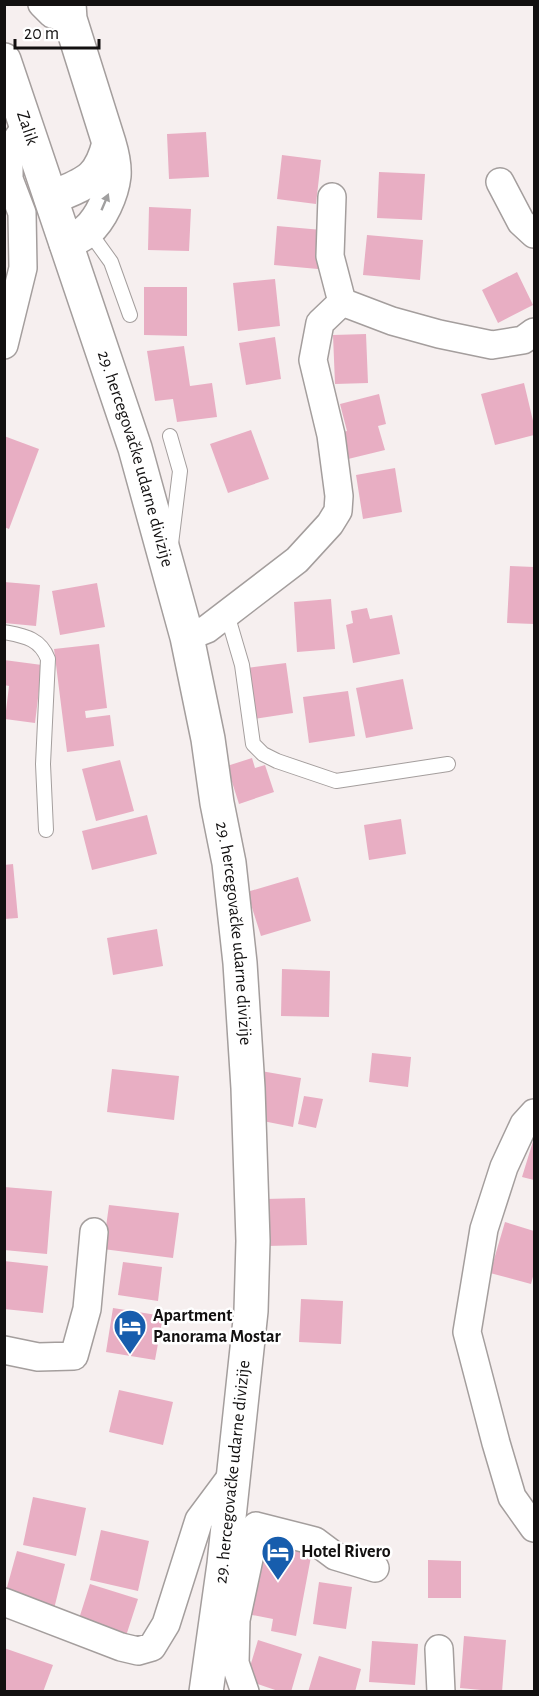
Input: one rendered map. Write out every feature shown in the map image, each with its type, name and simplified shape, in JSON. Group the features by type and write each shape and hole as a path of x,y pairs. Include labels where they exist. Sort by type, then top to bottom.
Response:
{"main road":[{"path":"60,10 114,161 114,176 107,201 98,217 77,237"},
{"name":"Zalik","path":"4,60 51,198"},
{"path":"51,198 86,182 98,172 105,159 109,143"},
{"name":"29. hercegovačke udarne divizije","path":"51,198 77,237 188,637 229,863 240,963 248,1088 253,1241 251,1311 234,1473 223,1660 206,1692"}],"street":[{"path":"4,345 23,268 22,213 9,179 9,161 12,146 27,125"},
{"path":"500,182 521,222 534,234"},
{"path":"332,197 330,256 342,302"},
{"path":"342,302 392,321 492,345 523,340 534,332"},
{"path":"188,637 207,629 297,560 330,524 338,511 339,496 331,435 312,360 320,323 342,302"},
{"path":"534,1113 524,1124 504,1167 484,1228 467,1332 512,1497 534,1528"},
{"path":"4,1350 38,1356 74,1356 87,1309 94,1232"},
{"path":"4,1602 121,1647 138,1651 153,1647 166,1624 199,1520 234,1473"},
{"path":"245,1692 223,1660 236,1620 256,1526 315,1540 334,1556 375,1568"},
{"path":"439,1649 441,1692"}],"lane":[{"path":"77,237 111,262 130,315"},
{"path":"167,567 180,471 170,436"},
{"path":"227,614 242,665 253,744 263,754 336,781 448,764"},
{"path":"4,633 33,639 40,645 48,659 43,765 46,830"}],"building":[{"path":"206,132 209,177 169,179 167,134"},
{"path":"282,155 321,160 316,204 277,199"},
{"path":"379,172 425,174 422,220 377,218"},
{"path":"149,207 191,209 189,251 148,250"},
{"path":"277,226 322,230 318,269 274,265"},
{"path":"367,235 423,240 420,280 363,275"},
{"path":"517,272 533,305 498,323 482,290"},
{"path":"275,279 280,326 238,331 233,283"},
{"path":"144,287 187,287 187,336 144,335"},
{"path":"366,334 368,383 335,384 333,335"},
{"path":"275,337 281,379 246,385 239,343"},
{"path":"184,346 190,386 212,383 217,417 177,422 173,399 155,401 147,351"},
{"path":"524,383 534,425 534,435 495,445 481,394"},
{"path":"379,394 386,424 378,426 385,450 344,460 337,434 347,431 340,404"},
{"path":"251,430 269,479 228,493 210,444"},
{"path":"4,436 39,449 9,529 4,527"},
{"path":"395,468 402,512 363,519 356,475"},
{"path":"510,566 534,567 534,624 507,623"},
{"path":"4,582 40,585 36,626 4,623"},
{"path":"97,583 105,627 60,635 52,591"},
{"path":"331,599 335,649 297,652 294,602"},
{"path":"367,608 370,619 392,615 400,654 353,663 346,625 353,623 351,611"},
{"path":"99,644 107,708 85,711 86,718 110,715 114,746 67,752 54,649"},
{"path":"4,660 42,665 35,723 5,719 9,686 4,685"},
{"path":"286,663 293,713 254,719 247,668"},
{"path":"403,679 413,729 366,738 356,688"},
{"path":"348,691 355,736 309,743 303,697"},
{"path":"252,758 255,768 265,765 274,792 239,804 227,766"},
{"path":"120,760 134,811 96,821 82,769"},
{"path":"147,815 157,854 92,870 82,831"},
{"path":"401,819 406,854 369,860 364,825"},
{"path":"13,864 18,918 4,919 4,865"},
{"path":"298,877 311,921 261,936 247,892"},
{"path":"157,929 163,966 113,975 107,938"},
{"path":"282,969 330,971 329,1017 281,1016"},
{"path":"372,1053 411,1057 408,1087 369,1082"},
{"path":"112,1069 179,1076 174,1120 107,1112"},
{"path":"261,1071 301,1078 293,1127 253,1119"},
{"path":"304,1096 323,1099 316,1128 298,1124"},
{"path":"534,1138 534,1180 522,1177"},
{"path":"4,1187 52,1191 47,1254 4,1250"},
{"path":"305,1198 307,1245 267,1246 265,1199"},
{"path":"109,1205 179,1213 173,1258 103,1249"},
{"path":"505,1222 534,1231 534,1273 531,1284 490,1273"},
{"path":"4,1261 48,1266 43,1313 4,1309"},
{"path":"123,1262 162,1267 158,1301 118,1295"},
{"path":"301,1299 343,1301 341,1344 299,1342"},
{"path":"113,1308 163,1316 155,1360 106,1352"},
{"path":"119,1390 173,1402 163,1445 109,1432"},
{"path":"33,1497 86,1508 76,1556 23,1545"},
{"path":"101,1530 149,1541 138,1591 90,1580"},
{"path":"262,1537 313,1546 296,1636 271,1631 273,1619 247,1614"},
{"path":"17,1551 65,1564 53,1613 4,1598"},
{"path":"428,1560 461,1561 461,1598 428,1598"},
{"path":"319,1582 352,1587 346,1629 313,1624"},
{"path":"90,1584 138,1599 125,1639 77,1625"},
{"path":"464,1636 506,1640 502,1692 460,1688"},
{"path":"258,1640 302,1654 291,1692 281,1692 246,1680"},
{"path":"372,1641 418,1644 415,1685 369,1682"},
{"path":"4,1648 53,1665 43,1692 11,1692 4,1689"},
{"path":"319,1656 361,1669 355,1692 308,1692"}],"place":[{"name":"Apartment Panorama Mostar","path":"130,1355"},
{"name":"Hotel Rivero","path":"278,1581"}]}
